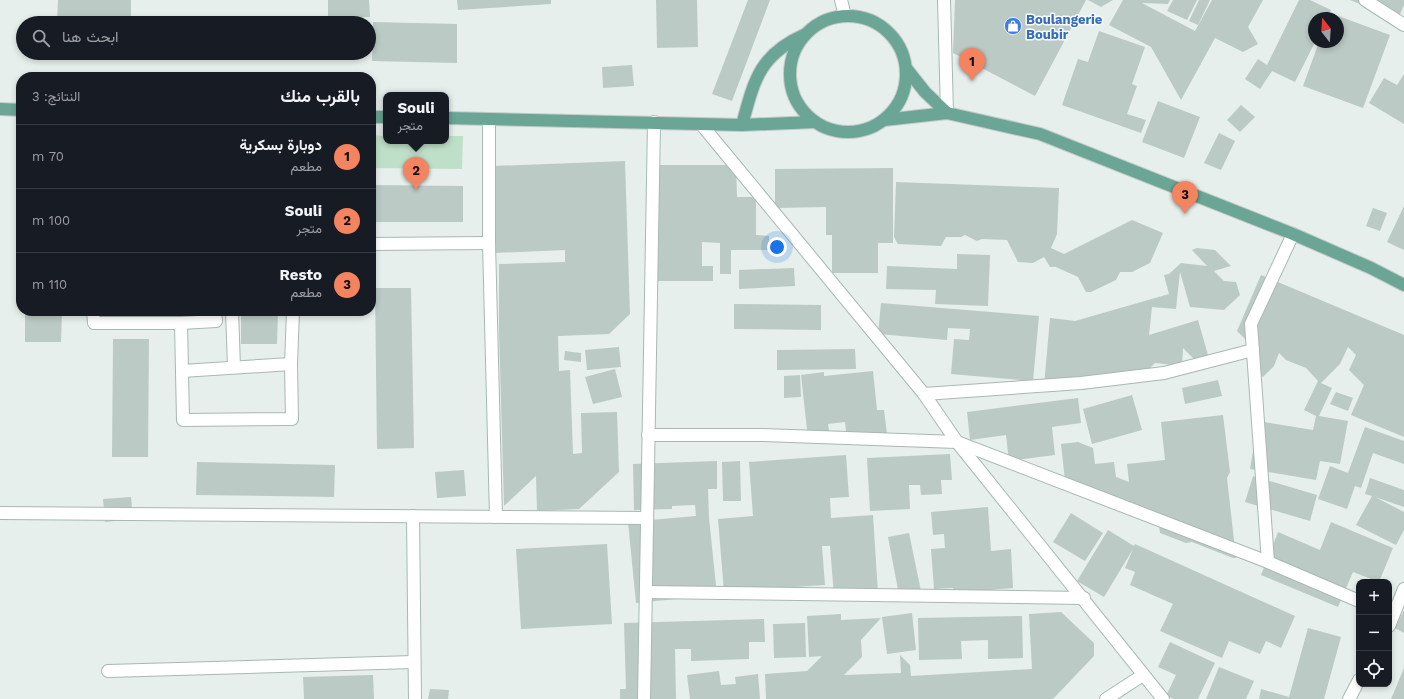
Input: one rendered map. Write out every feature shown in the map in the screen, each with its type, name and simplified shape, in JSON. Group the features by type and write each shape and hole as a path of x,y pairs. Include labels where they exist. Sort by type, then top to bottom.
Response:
{"main road":[{"path":"742,124 753,84 759,72 776,51 818,24 831,18 845,16 860,17 874,22 886,30 899,47 906,68 925,92 947,113"},
{"path":"806,33 797,45 792,58 789,72 791,87 800,107 815,122 828,129 843,132 857,131 871,127 884,120 894,109 901,96 905,82 906,68"},
{"path":"0,109 16,110"},
{"path":"884,120 947,113 1040,134 1293,234 1371,268 1404,285"},
{"path":"449,118 701,124 815,122"}],"street":[{"path":"842,0 845,16"},
{"path":"944,0 947,113"},
{"path":"1365,0 1404,25"},
{"path":"489,119 489,243 496,517"},
{"path":"644,699 654,122"},
{"path":"701,124 924,394 957,442 1084,598 1162,699"},
{"path":"1268,562 1251,324 1293,234"},
{"path":"376,244 489,243"},
{"path":"93,316 94,324 181,324 216,321 216,316"},
{"path":"232,316 234,367"},
{"path":"181,324 183,420 292,419 291,364 293,316"},
{"path":"924,394 1082,383 1157,374 1253,350"},
{"path":"182,371 291,364"},
{"path":"648,435 763,435 957,442 1268,562 1356,600"},
{"path":"0,513 647,518"},
{"path":"413,516 414,699"},
{"path":"1394,619 1404,589"},
{"path":"646,592 1084,598"},
{"path":"108,671 414,662"},
{"path":"1106,699 1143,674"},
{"path":"1349,699 1356,686"}],"green space":[{"path":"376,135 383,136 383,144 449,144 449,136 463,136 462,169 376,168"}],"building":[{"path":"58,0 131,0 131,16 57,16"},
{"path":"328,0 369,0 370,16 328,16"},
{"path":"457,0 551,0 551,4 458,10"},
{"path":"656,0 697,0 698,47 657,48"},
{"path":"748,0 770,0 732,101 712,94"},
{"name":"Boulangerie Boubir","path":"955,0 1086,0 1035,96 953,53"},
{"name":"Boulangerie Boubir","path":"1088,0 1113,0 1101,7"},
{"name":"Boulangerie Boubir","path":"1123,0 1170,0 1168,4 1142,3 1195,31 1212,0 1263,0 1248,27 1258,44 1243,52 1215,38 1181,100 1151,47 1109,25"},
{"path":"1173,0 1197,0 1187,20 1167,11"},
{"path":"1199,0 1210,0 1198,25 1189,21"},
{"path":"1299,0 1310,0 1331,10 1330,12 1308,12 1308,48 1312,48 1295,82 1272,71 1260,89 1245,79 1258,59 1267,65"},
{"path":"1350,0 1404,0 1404,5 1398,19"},
{"path":"1344,18 1390,35 1363,108 1303,86 1317,48 1344,48"},
{"path":"376,22 457,24 457,63 372,61 376,60"},
{"path":"1099,31 1145,47 1132,84 1137,86 1127,114 1146,120 1141,133 1062,105 1078,59 1088,62"},
{"path":"632,65 634,86 603,88 602,67"},
{"path":"1404,74 1404,124 1369,103 1384,78 1397,85"},
{"path":"1158,101 1200,117 1184,158 1142,142"},
{"path":"1241,105 1255,117 1240,132 1227,120"},
{"path":"1219,133 1235,141 1221,170 1204,163"},
{"path":"625,161 630,314 609,334 558,336 559,371 570,370 573,454 582,453 581,413 617,412 619,472 579,509 537,511 536,476 504,506 499,332 499,264 565,262 565,250 495,253 492,166"},
{"path":"655,165 736,165 737,197 756,197 756,235 769,236 769,250 731,250 731,274 720,274 720,243 702,242 702,266 713,266 713,281 656,281"},
{"path":"893,168 893,243 878,243 878,273 832,273 832,235 826,235 826,207 775,208 775,169"},
{"path":"896,182 1059,188 1057,234 1051,248 1064,254 1132,220 1163,233 1150,263 1132,272 1120,272 1116,280 1091,292 1086,292 1078,277 1056,267 1050,267 1044,257 1033,263 1018,262 1007,240 982,239 977,241 965,235 961,237 946,237 941,246 898,244 894,237"},
{"path":"376,185 463,186 463,222 376,222"},
{"path":"1404,206 1404,250 1387,242"},
{"path":"1373,208 1387,213 1380,231 1366,226"},
{"path":"1197,248 1215,250 1231,266 1214,271 1224,281 1236,282 1240,295 1224,310 1190,307 1180,272 1176,309 1152,307 1149,335 1198,320 1208,355 1194,359 1183,348 1182,366 1155,363 1145,373 1084,390 1044,386 1050,318 1075,321 1169,294 1164,275 1169,274 1181,263 1207,266 1192,250"},
{"path":"957,254 990,255 988,306 935,304 936,290 886,289 887,266 957,269"},
{"path":"794,268 795,286 739,289 739,270"},
{"path":"1261,275 1404,335 1404,437 1351,415 1364,385 1349,370 1356,355 1348,347 1340,364 1321,383 1332,388 1319,416 1348,421 1340,464 1320,461 1316,480 1250,469 1258,421 1313,430 1316,416 1304,410 1318,381 1319,382 1306,368 1286,360 1279,353 1274,366 1263,377 1248,362 1253,351 1260,354 1237,331"},
{"path":"376,288 411,288 414,448 377,449"},
{"path":"881,303 1039,316 1033,381 951,374 954,339 969,340 970,329 948,328 947,340 878,334"},
{"path":"734,304 821,305 821,330 734,329"},
{"path":"25,316 62,316 61,342 25,342"},
{"path":"241,316 278,316 277,344 241,344"},
{"path":"113,339 149,339 148,457 112,457"},
{"path":"619,347 621,367 587,370 585,350"},
{"path":"855,349 856,369 777,370 777,350"},
{"path":"565,351 581,353 581,362 564,360"},
{"path":"615,369 622,397 593,404 585,377"},
{"path":"873,371 877,410 884,410 887,434 847,439 845,422 828,424 830,437 808,439 801,375 824,372 824,376"},
{"path":"800,375 801,397 784,398 784,376"},
{"path":"1218,380 1222,396 1185,404 1182,388"},
{"path":"1336,392 1353,398 1348,411 1330,404"},
{"path":"1132,395 1142,430 1092,444 1083,409"},
{"path":"1078,398 1081,423 1052,427 1055,455 1009,461 1006,435 970,440 967,412"},
{"path":"1223,415 1230,472 1227,478 1236,558 1192,542 1186,543 1160,533 1159,526 1066,489 1061,444 1078,442 1093,448 1095,464 1114,462 1116,477 1129,482 1127,464 1165,460 1161,422"},
{"path":"1365,427 1404,441 1404,464 1373,453 1361,488 1355,486 1347,509 1318,499 1330,466 1348,473"},
{"path":"950,454 952,480 941,480 942,494 921,495 920,485 909,485 910,509 870,511 867,458"},
{"path":"846,455 849,497 830,498 831,518 873,515 878,593 834,596 830,546 822,546 825,585 724,592 718,519 753,516 749,462"},
{"path":"717,461 717,489 708,489 709,518 717,595 636,603 628,522 696,516 695,505 672,506 672,509 634,510 633,464"},
{"path":"740,461 741,501 723,501 722,462"},
{"path":"197,462 335,465 334,497 196,495"},
{"path":"464,470 466,496 437,498 435,472"},
{"path":"1253,476 1317,495 1310,521 1245,502"},
{"path":"1370,478 1404,490 1404,507 1375,497 1404,512 1404,530 1396,545 1356,525 1372,496 1365,494"},
{"path":"131,497 133,519 105,522 103,499"},
{"path":"988,507 991,551 1011,549 1013,588 954,593 953,588 934,589 931,549 945,548 944,534 933,535 931,512"},
{"path":"1071,513 1103,533 1085,561 1053,542"},
{"path":"1331,522 1393,548 1380,579 1371,579 1353,572 1338,607 1261,575 1278,532 1320,550"},
{"path":"1108,530 1134,546 1135,544 1295,616 1281,648 1266,641 1260,654 1229,641 1222,658 1160,631 1173,604 1130,585 1135,572 1125,568 1133,549 1104,597 1077,581"},
{"path":"909,533 921,591 899,595 888,537"},
{"path":"607,544 612,624 521,629 516,549"},
{"path":"1404,610 1404,633 1395,628"},
{"path":"1061,612 1094,643 1094,656 1053,699 766,699 765,674 807,671 822,656 809,657 807,616 841,614 841,620 881,618 861,640 862,657 844,675 901,673 900,655 910,665 911,676 1032,669 1029,614"},
{"path":"912,613 916,650 887,654 882,617"},
{"path":"1022,616 1023,658 988,659 988,640 961,641 962,659 919,660 918,618"},
{"path":"764,619 765,642 749,642 749,659 691,661 691,649 675,649 676,699 620,699 620,689 626,689 624,623"},
{"path":"805,623 806,657 774,658 773,624"},
{"path":"1308,628 1341,637 1324,699 1259,699 1261,689 1289,697"},
{"path":"1170,642 1215,663 1198,699 1174,699 1166,696 1176,675 1158,667"},
{"path":"1219,667 1254,681 1246,699 1206,699"},
{"path":"1404,668 1404,699 1391,699"},
{"path":"719,671 721,685 736,684 735,677 758,674 760,699 690,699 687,675"},
{"path":"373,675 374,699 304,699 303,677"},
{"path":"430,689 449,690 448,699 428,699"}],"place":[{"name":"Boulangerie Boubir","path":"1013,26"},
{"name":"دوبارة بسكرية","path":"972,81"},
{"name":"Souli","path":"416,190"},
{"name":"Resto","path":"1185,214"}]}
